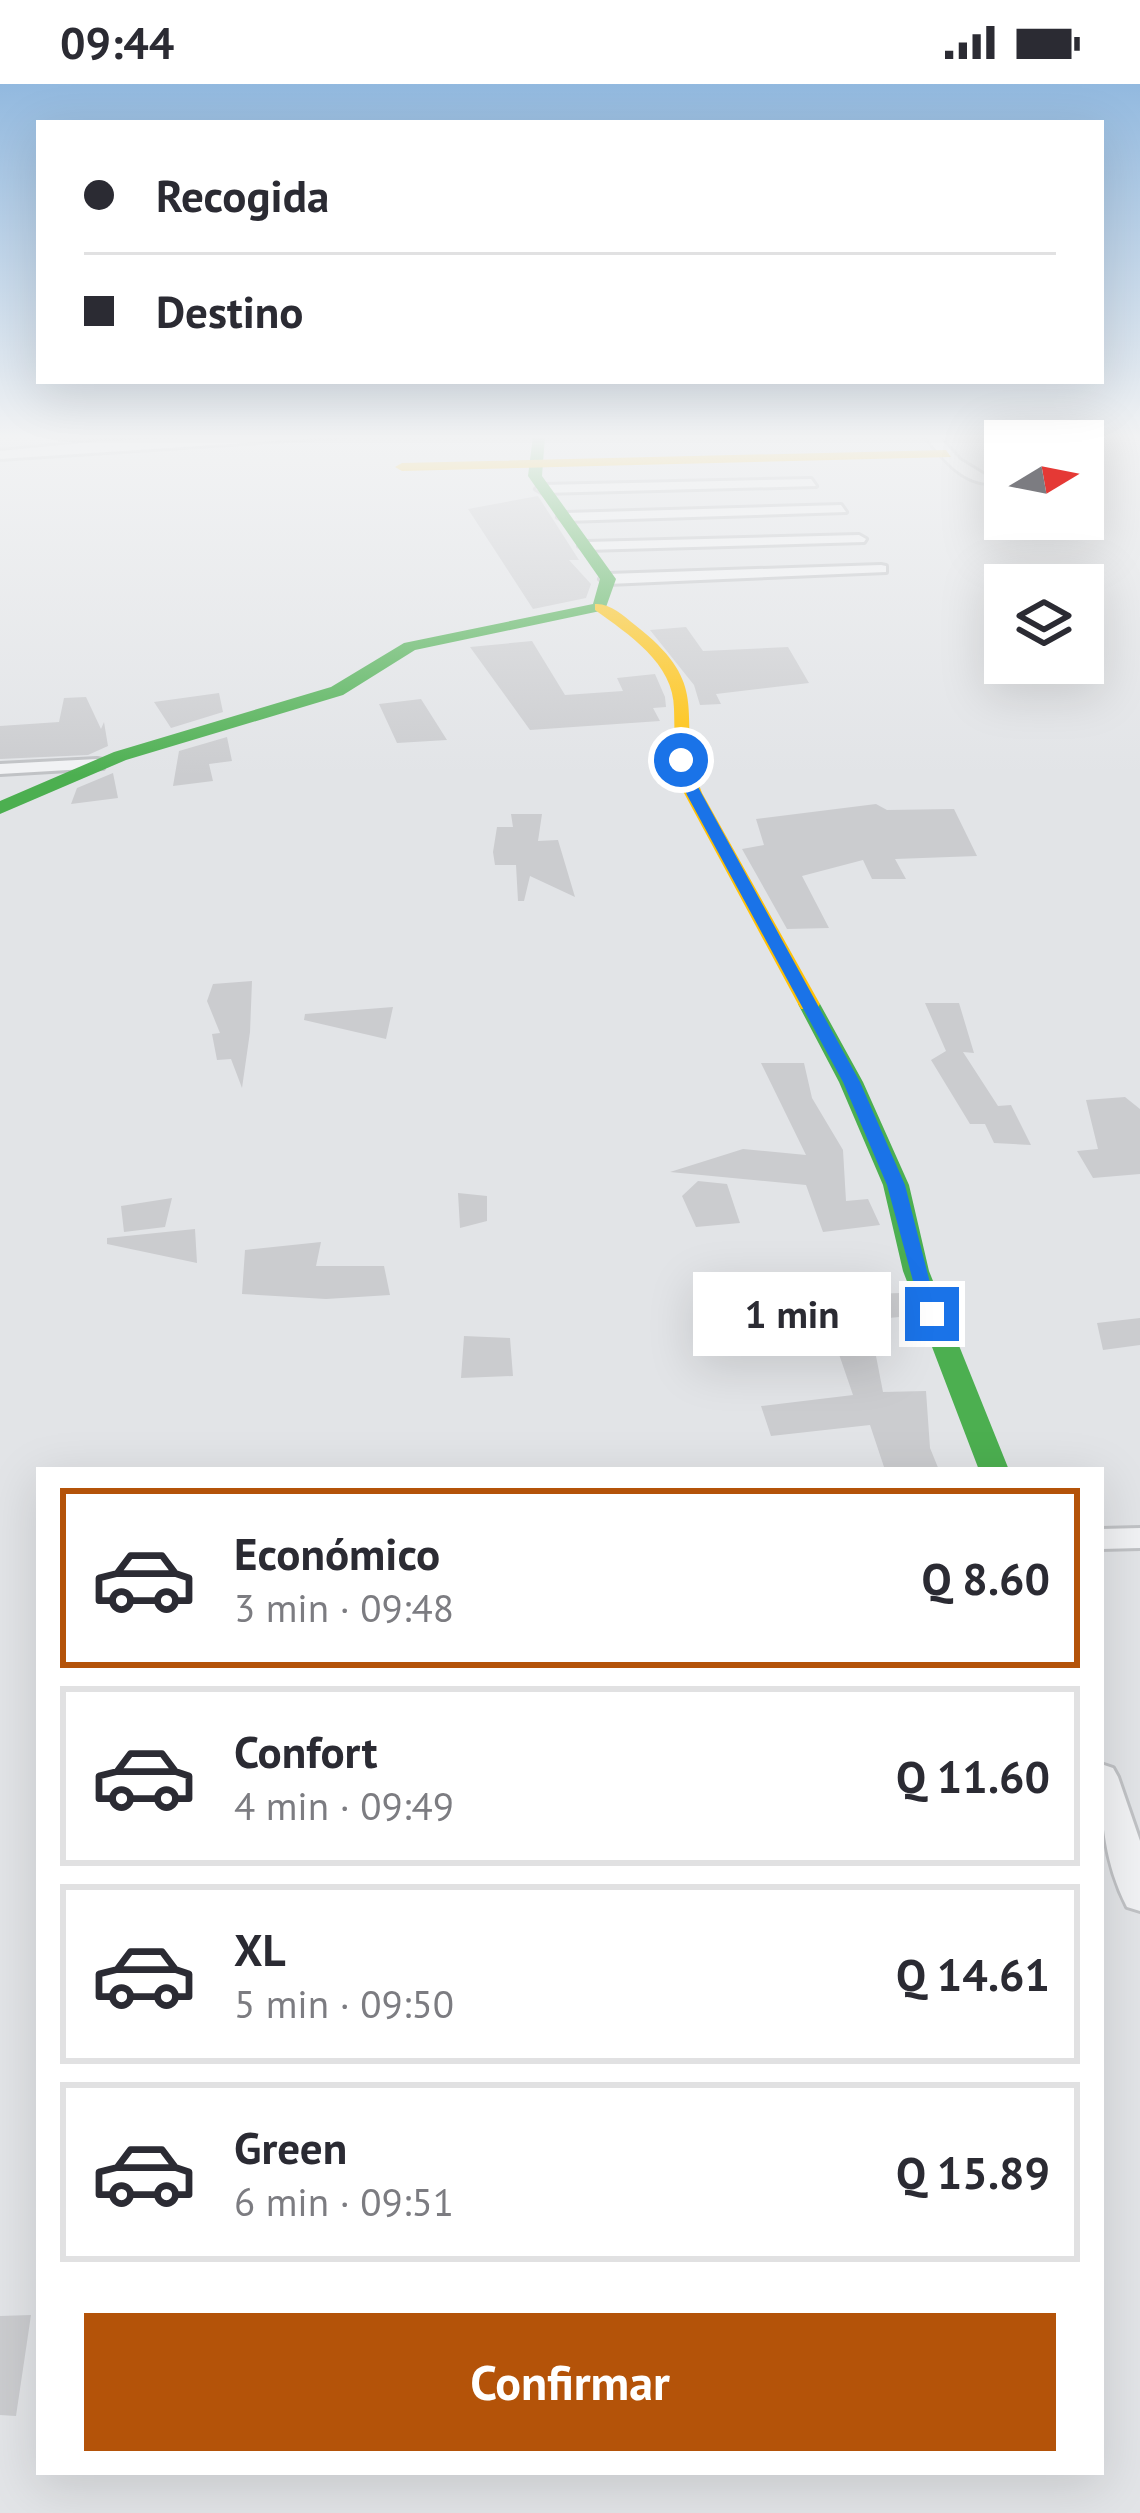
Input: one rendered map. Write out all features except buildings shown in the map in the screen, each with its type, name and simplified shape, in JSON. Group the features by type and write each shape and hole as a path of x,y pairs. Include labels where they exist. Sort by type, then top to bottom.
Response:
{"street":[{"path":"587,549 604,593 653,647 677,689 685,708 678,734 681,760 694,795 851,1082 896,1185 916,1271 993,1467"},
{"path":"0,808 97,764 337,691 410,646 604,593 881,569"},
{"path":"0,770 97,764"},
{"path":"1104,1539 1140,1538"},
{"path":"1104,1786 1140,1896"}],"traffic: fast":[{"path":"0,808 120,756 337,691 410,646 600,607 608,579 587,549"},
{"path":"809,1004 851,1082 896,1185 916,1271 993,1467"}],"traffic: slow":[{"path":"600,607 655,651 676,680 682,695 684,762 693,793 809,1004"}],"route":[{"path":"681,760 694,795 851,1082 896,1185 916,1271 932,1314"}]}
